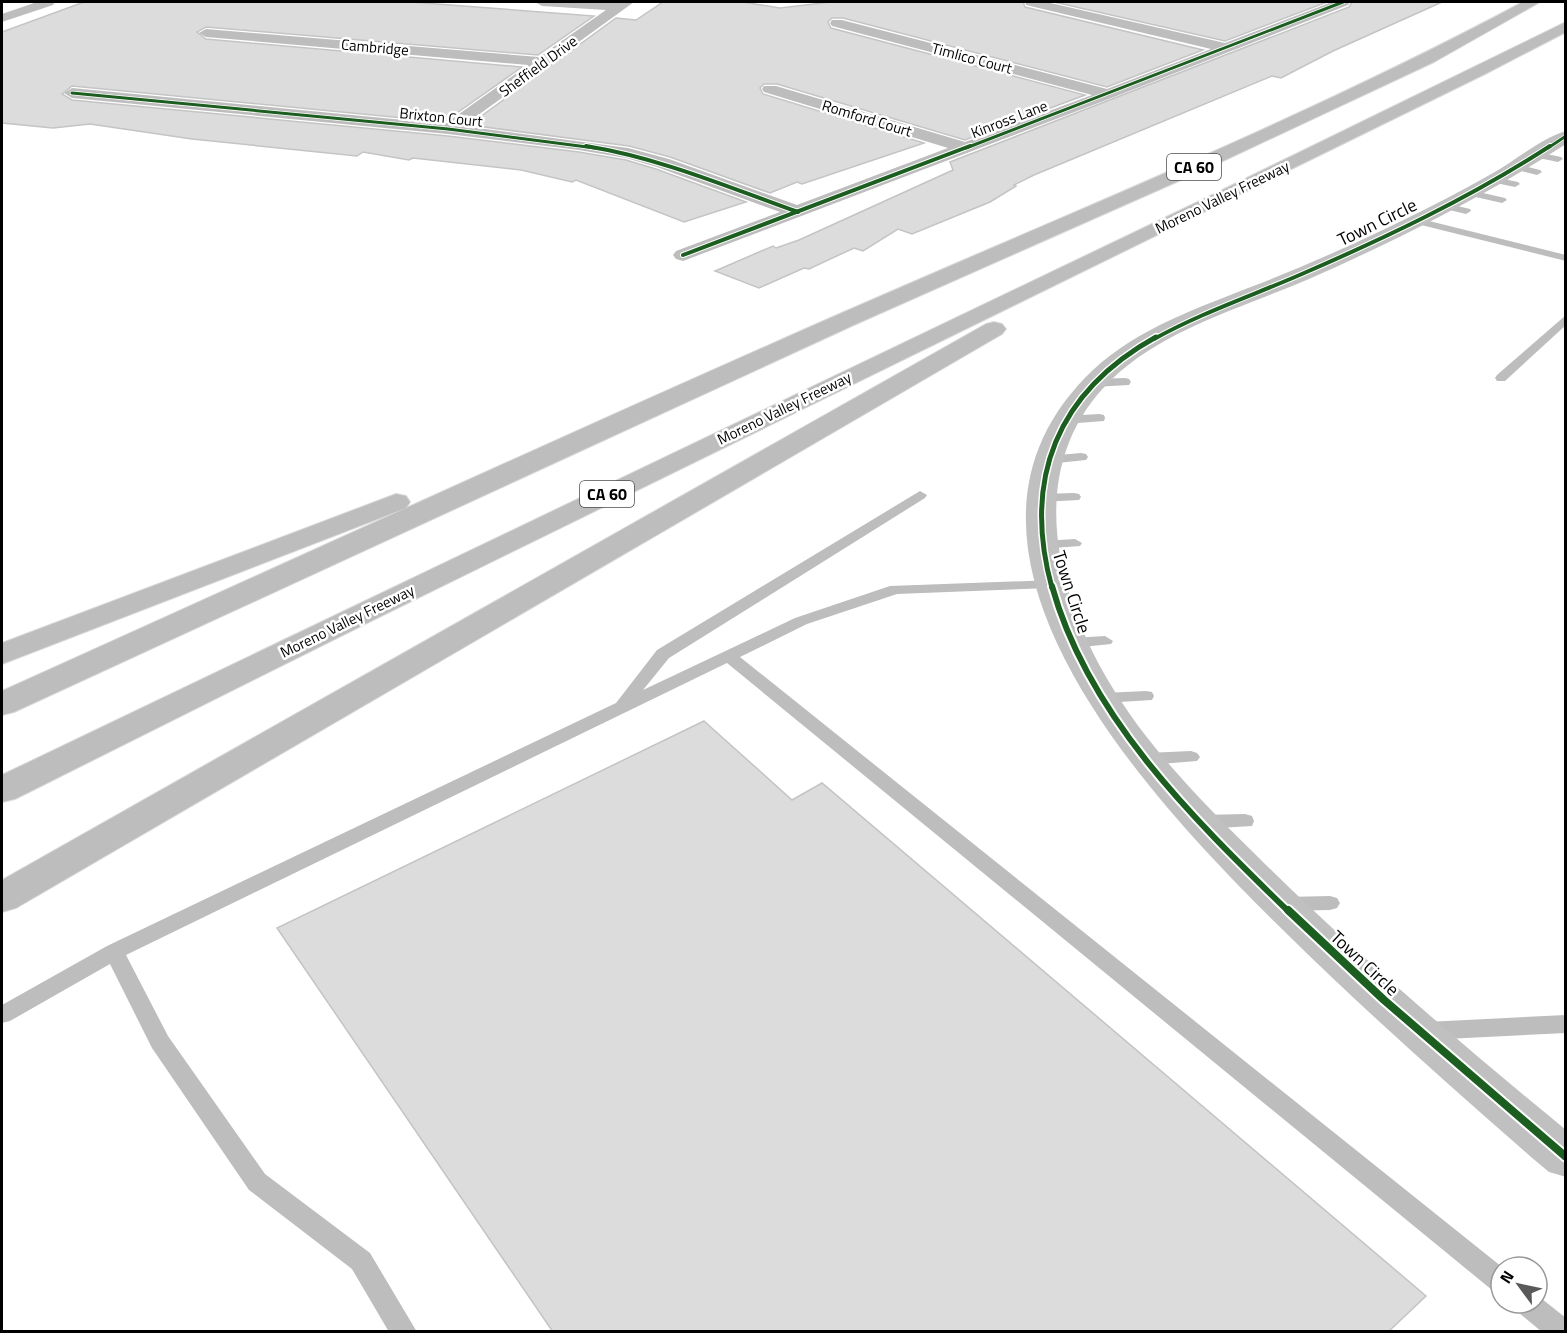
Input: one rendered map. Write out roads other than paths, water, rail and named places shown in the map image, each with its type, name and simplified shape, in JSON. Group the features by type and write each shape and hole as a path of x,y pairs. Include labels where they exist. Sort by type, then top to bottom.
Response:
{"highway":[{"name":"CA 60","path":"2,704 848,319 1244,144 1428,59 1533,2"},
{"name":"Moreno Valley Freeway","path":"2,790 426,582 1213,202 1566,26"},
{"path":"2,898 1213,202"},
{"path":"2,654 530,451 848,319"}],"street":[{"path":"2,18 48,2"},
{"path":"542,2 623,4"},
{"path":"1031,2 1227,48"},
{"name":"Kinross Lane","path":"683,255 1343,2"},
{"name":"Sheffield Drive","path":"448,129 623,4"},
{"name":"Timlico Court","path":"837,23 1108,94"},
{"name":"Cambridge","path":"206,33 543,62"},
{"name":"Romford Court","path":"770,89 965,148"},
{"name":"Brixton Court","path":"72,93 448,129 628,153 663,163 798,212"},
{"name":"Town Circle","path":"1517,173 1308,272 1151,340 1121,359 1093,383 1065,420 1047,460 1041,498 1042,544 1050,583 1072,644 1103,698 1147,759 1202,822 1353,974 1566,1157"}],"lane":[{"path":"1417,221 1566,258"},
{"path":"1501,378 1566,318"},
{"path":"1093,383 1125,382"},
{"path":"1065,420 1099,418"},
{"path":"1047,460 1081,458"},
{"path":"619,709 663,654 920,495"},
{"path":"1041,498 1074,497"},
{"path":"1042,544 1075,543"},
{"path":"2,1016 114,952 801,621 896,589 1050,583"},
{"path":"1072,644 1105,641"},
{"path":"729,656 1489,1272"},
{"path":"1103,698 1146,696"},
{"path":"1147,759 1191,757"},
{"path":"1202,822 1245,821"},
{"path":"1281,904 1330,903"},
{"path":"114,952 160,1042 257,1182 361,1261 404,1332"},
{"path":"1420,1032 1566,1024"},
{"path":"1542,1315 1563,1332"}]}
